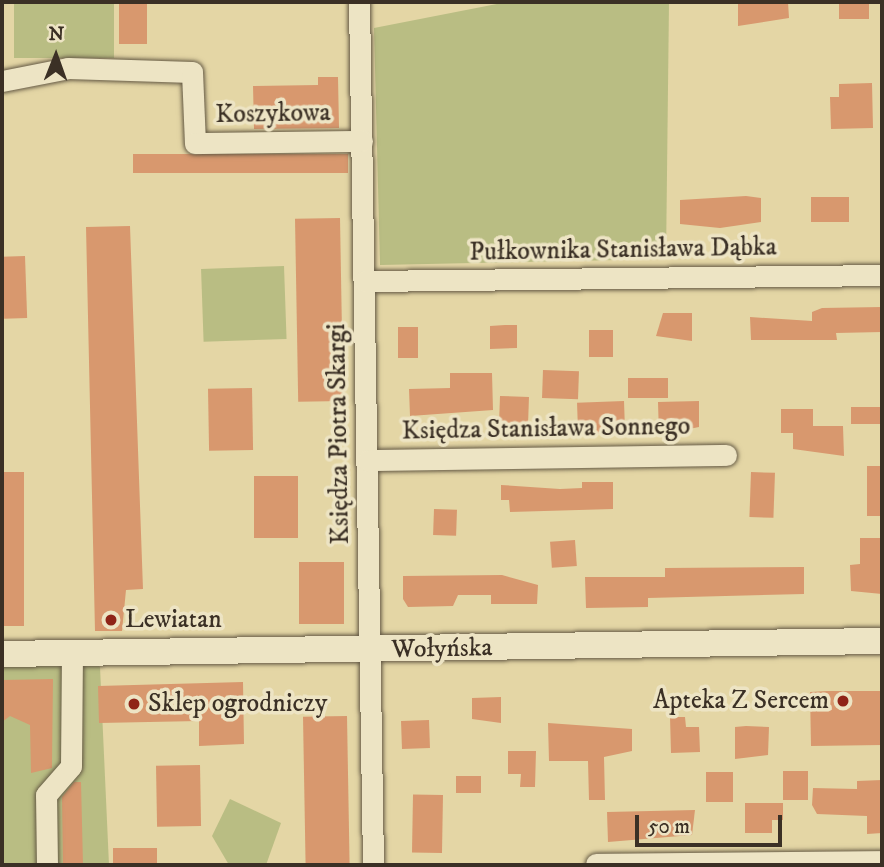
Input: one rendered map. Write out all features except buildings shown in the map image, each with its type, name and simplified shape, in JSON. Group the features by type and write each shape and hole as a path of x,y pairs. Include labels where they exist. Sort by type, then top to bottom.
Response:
{"street":[{"name":"Księdza Piotra Skargi","path":"359,2 373,865"},
{"name":"Koszykowa","path":"2,81 68,68 192,72 195,143 362,141"},
{"name":"Pułkownika Stanisława Dąbka","path":"365,281 882,275"},
{"name":"Księdza Stanisława Sonnego","path":"368,460 726,454"},
{"name":"Wołyńska","path":"2,654 882,641"},
{"path":"47,865 46,795 71,766 72,653"},
{"path":"596,864 882,861"}],"green space":[{"path":"14,2 114,2 114,58 14,58"},
{"path":"507,2 669,2 666,259 380,265 374,28"},
{"path":"284,266 287,339 204,342 201,269"},
{"path":"2,656 91,658 100,667 109,865 2,865"},
{"path":"230,799 281,823 266,865 229,865 212,836"}],"place":[{"name":"Lewiatan","path":"111,620"},
{"name":"Apteka Z Sercem","path":"843,701"},
{"name":"Sklep ogrodniczy","path":"134,704"}]}
